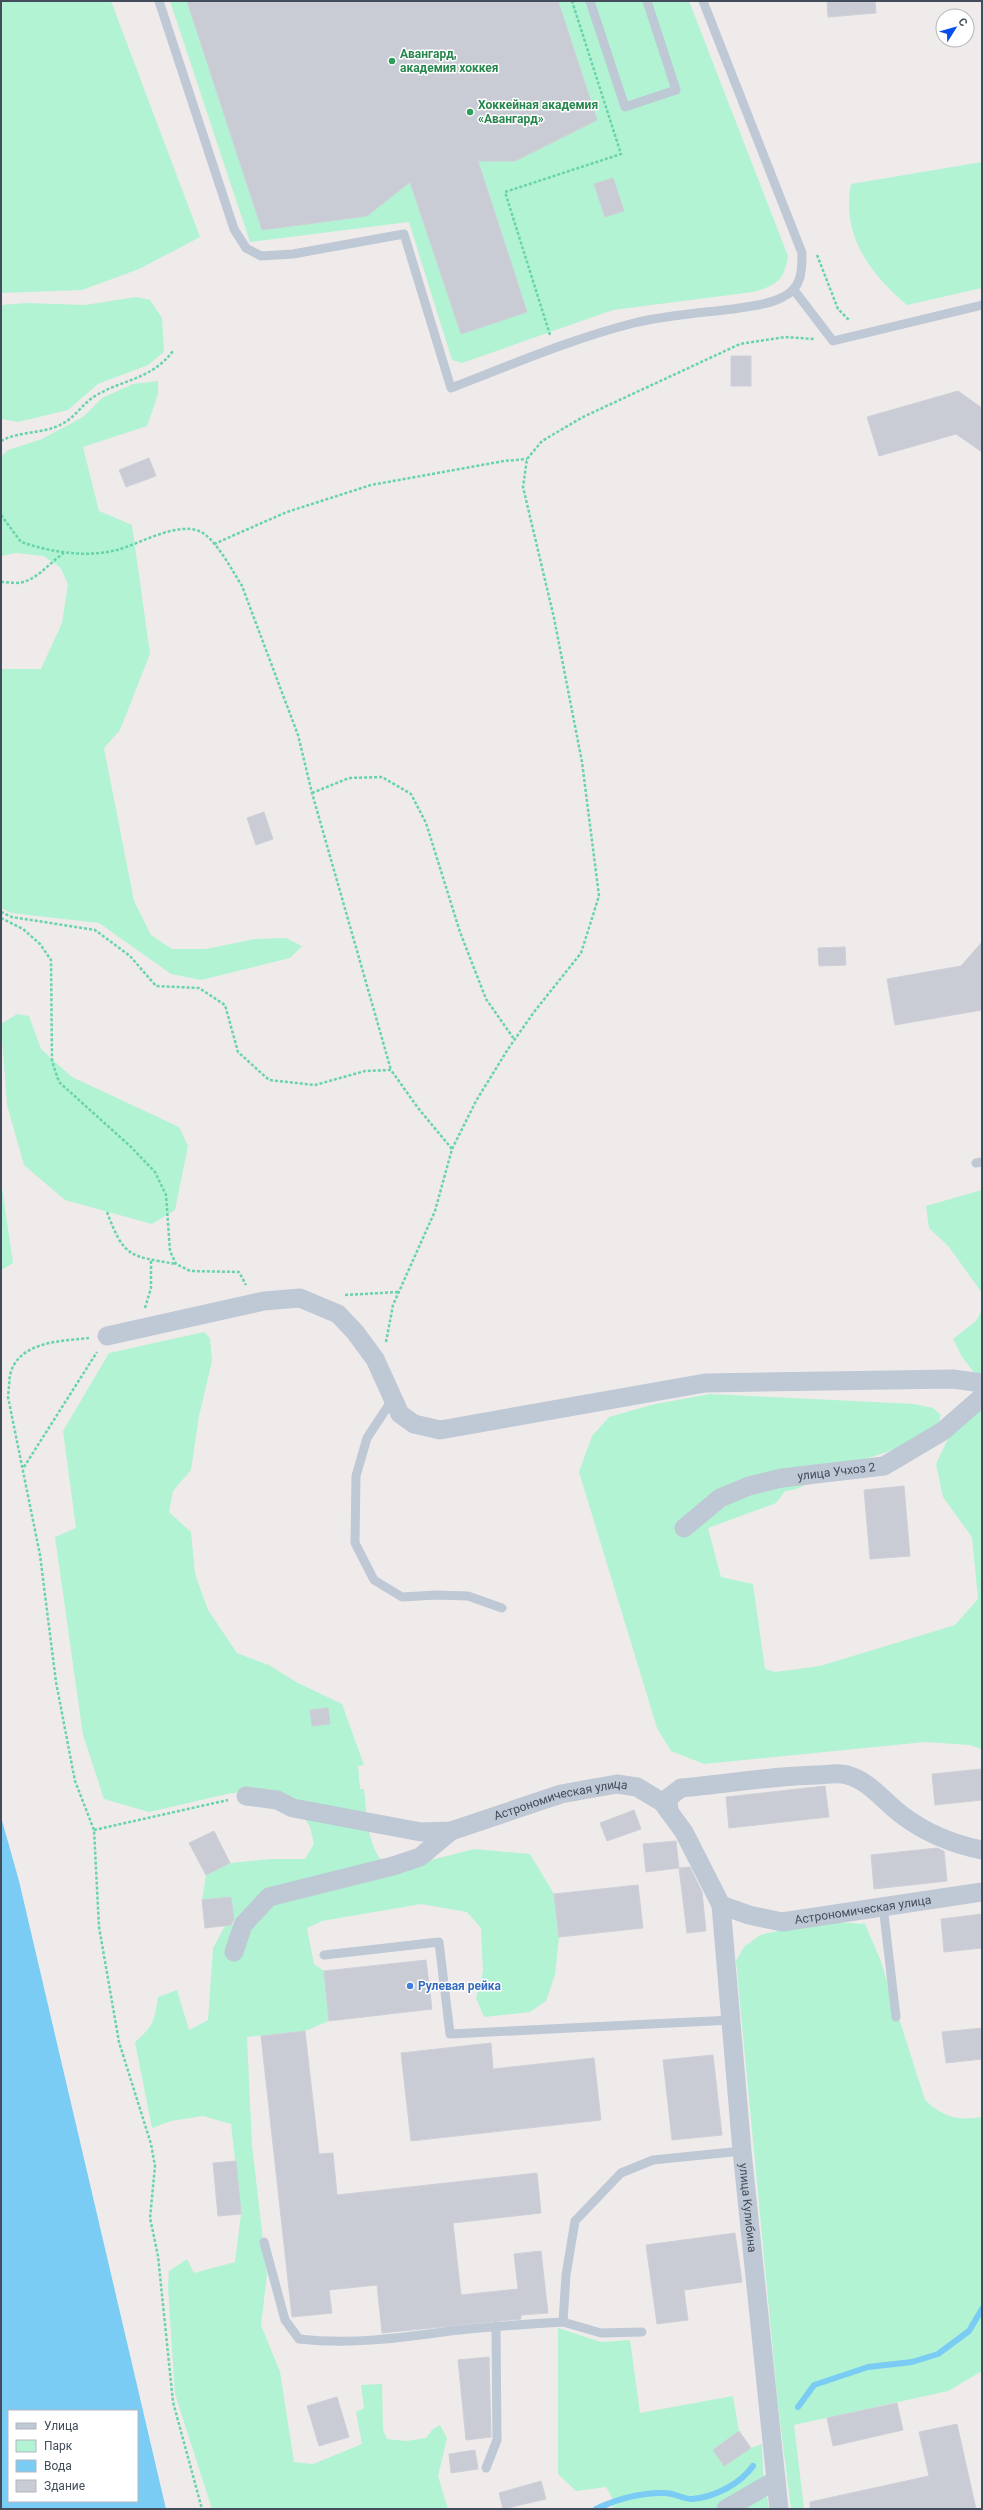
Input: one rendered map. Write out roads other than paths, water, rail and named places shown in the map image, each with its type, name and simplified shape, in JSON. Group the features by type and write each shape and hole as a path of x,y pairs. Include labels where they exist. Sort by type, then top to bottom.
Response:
{"street":[{"path":"107,1336 128,1330 264,1301 300,1298 338,1314 375,1359 392,1400 400,1414 414,1424 440,1430 705,1383 953,1378 982,1383"},
{"name":"улица Учхоз 2","path":"684,1528 720,1498 748,1486 782,1478 884,1466 943,1431 982,1397"},
{"path":"669,1811 668,1798 681,1788 801,1776 846,1774 863,1782 920,1828 953,1844 982,1850"},
{"name":"Астрономическая улица","path":"246,1796 276,1800 293,1808 421,1832 451,1831 561,1794 617,1784 637,1787 662,1802 684,1832 721,1905 749,1915 782,1922 982,1892"},
{"path":"234,1952 243,1925 269,1897 393,1866 420,1857 451,1831"},
{"name":"улица Кулибина","path":"721,1905 742,2151 779,2509"},
{"path":"726,2509 776,2480"}],"lane":[{"path":"158,1 234,229 246,248 261,256 293,254 404,234 451,388 554,349 634,323 678,314 764,304 784,297 794,290 801,276 802,253 702,1"},
{"path":"590,1 625,107 676,90 647,1"},
{"path":"794,290 833,341 982,306"},
{"path":"392,1400 367,1438 356,1476 354,1499 355,1543 374,1580 402,1597 436,1595 468,1596 502,1608"},
{"path":"883,1906 896,2017"},
{"path":"324,1955 439,1942 450,2034 732,2020"},
{"path":"563,2322 566,2275 575,2221 621,2173 653,2160 742,2151"},
{"path":"264,2242 285,2320 299,2339 329,2343 378,2340 496,2326 563,2322 601,2333 642,2332"},
{"path":"486,2468 498,2440 496,2326"}],"water":[{"path":"1,1817 19,1881 166,2509 1,2509"}],"waterway":[{"path":"798,2407 814,2385 868,2367 912,2362 938,2354 969,2331 982,2309"},
{"path":"596,2509 621,2499 639,2495 668,2493 692,2499 709,2496 734,2484 748,2473 753,2466"}],"place":[{"name":"Авангард, академия хоккея","path":"392,61"},
{"name":"Хоккейная академия «Авангард»","path":"470,112"},
{"name":"Рулевая рейка","path":"410,1986"}]}
